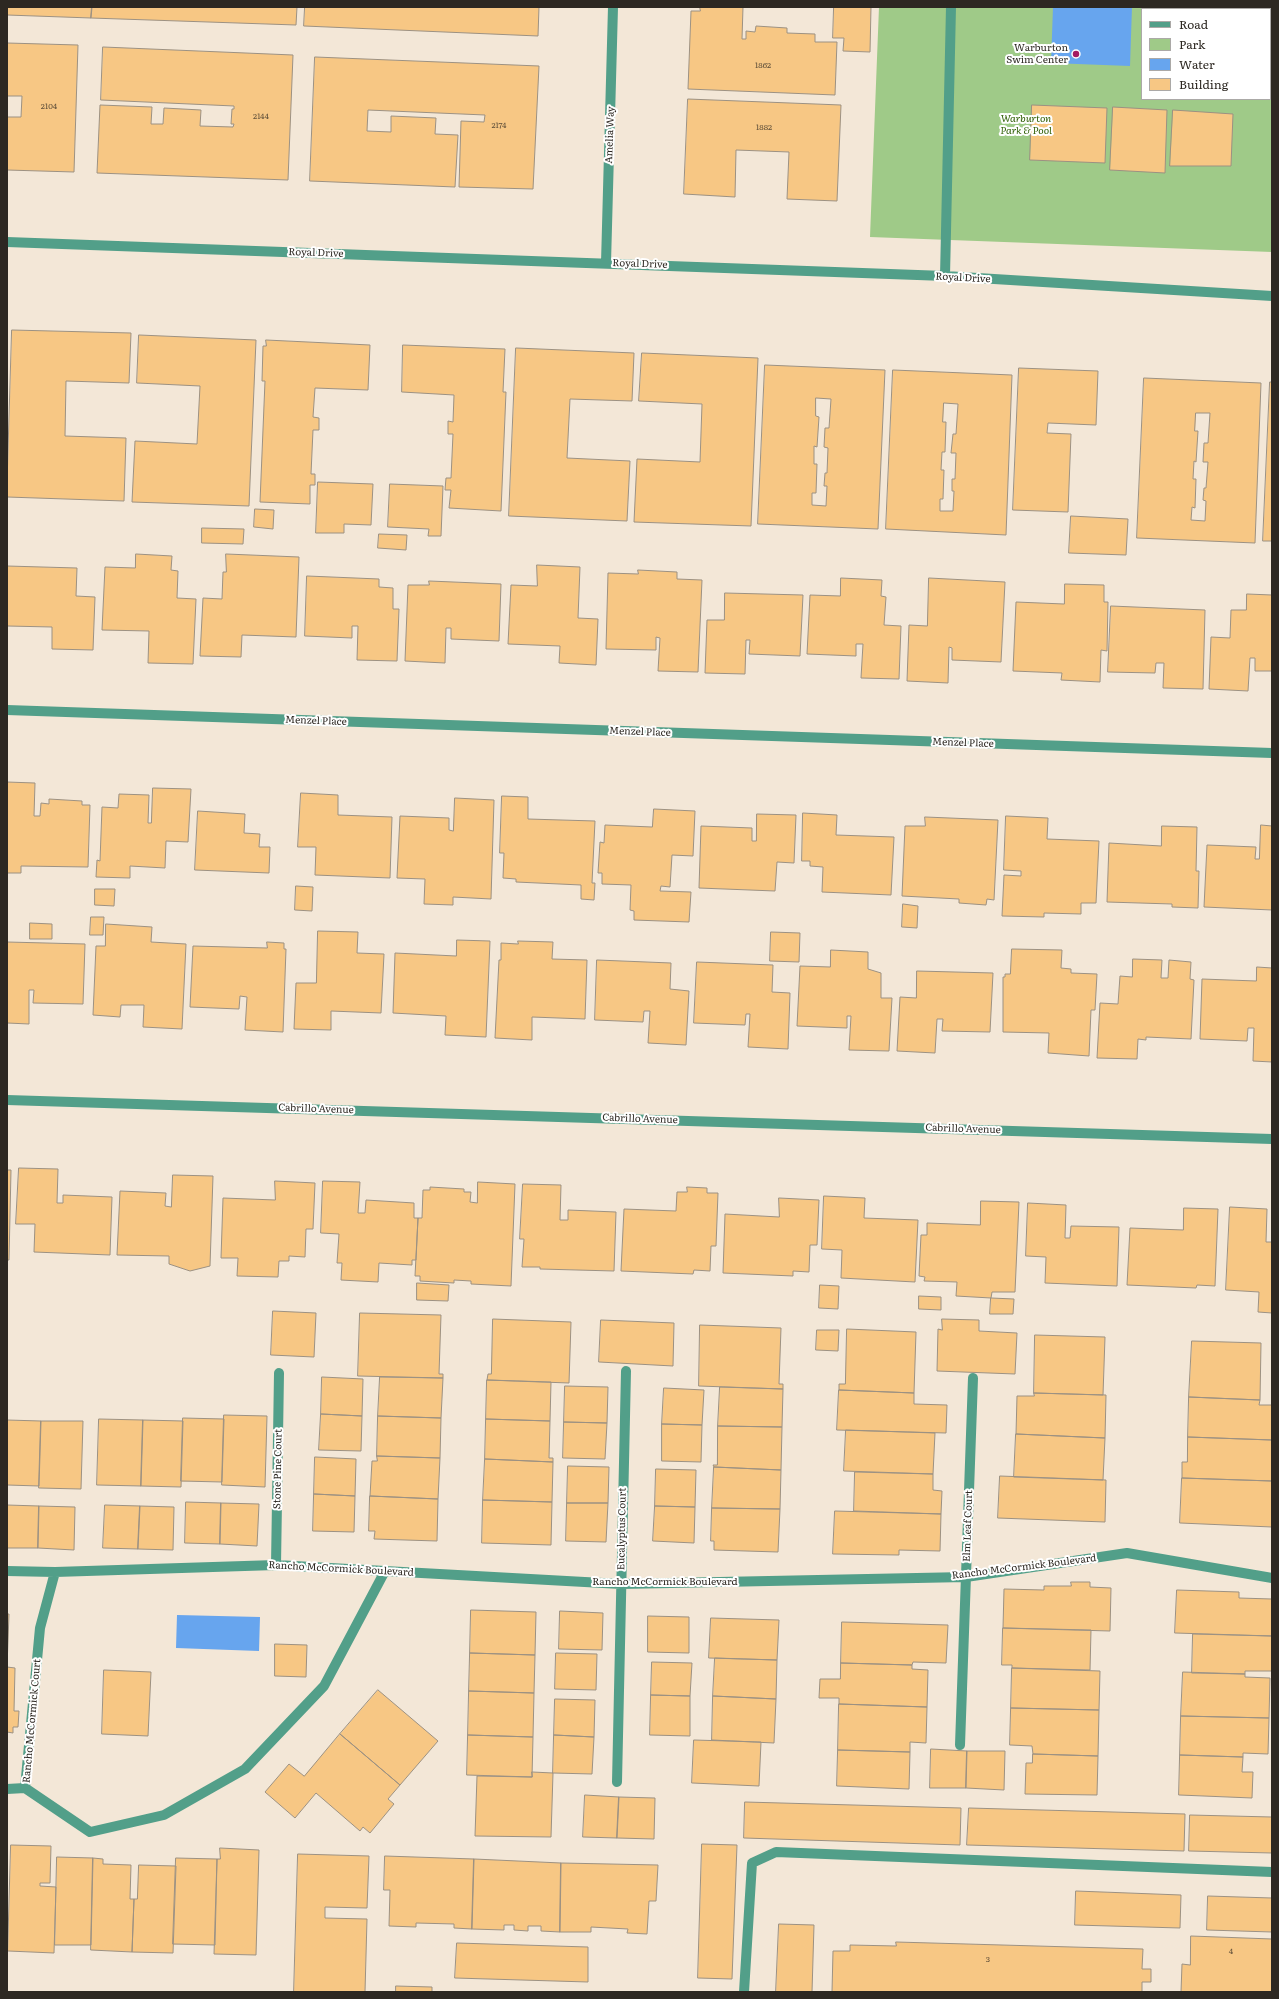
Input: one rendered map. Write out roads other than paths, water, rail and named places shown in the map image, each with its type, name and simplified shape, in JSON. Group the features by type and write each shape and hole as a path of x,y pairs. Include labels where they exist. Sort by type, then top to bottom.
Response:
{"street":[{"name":"Amelia Way","path":"606,263 613,7"},
{"path":"945,276 951,7"},
{"name":"Royal Drive","path":"7,242 945,276 1272,296"},
{"name":"Menzel Place","path":"7,710 1272,754"},
{"name":"Cabrillo Avenue","path":"7,1100 1272,1139"},
{"name":"Eucalyptus Court","path":"617,1782 626,1371"},
{"name":"Stone Pine Court","path":"276,1565 280,1373"},
{"name":"Elm Leaf Court","path":"960,1745 973,1378"},
{"name":"Rancho McCormick Boulevard","path":"7,1571 55,1572 276,1565 621,1584 966,1577 1127,1553 1272,1578"},
{"name":"Rancho McCormick Court","path":"55,1572 40,1628 25,1788 90,1832 164,1815 245,1769 324,1686 385,1571"},
{"path":"7,1789 25,1788"},
{"path":"744,1992 752,1863 776,1852 1272,1872"}],"water":[{"path":"1053,7 1132,7 1130,66 1051,63"},
{"path":"177,1615 260,1617 259,1651 176,1648"}],"place":[{"name":"Warburton Swim Center","path":"1076,54"}],"park label":[{"name":"Warburton Park & Pool","path":"1026,124"}]}
